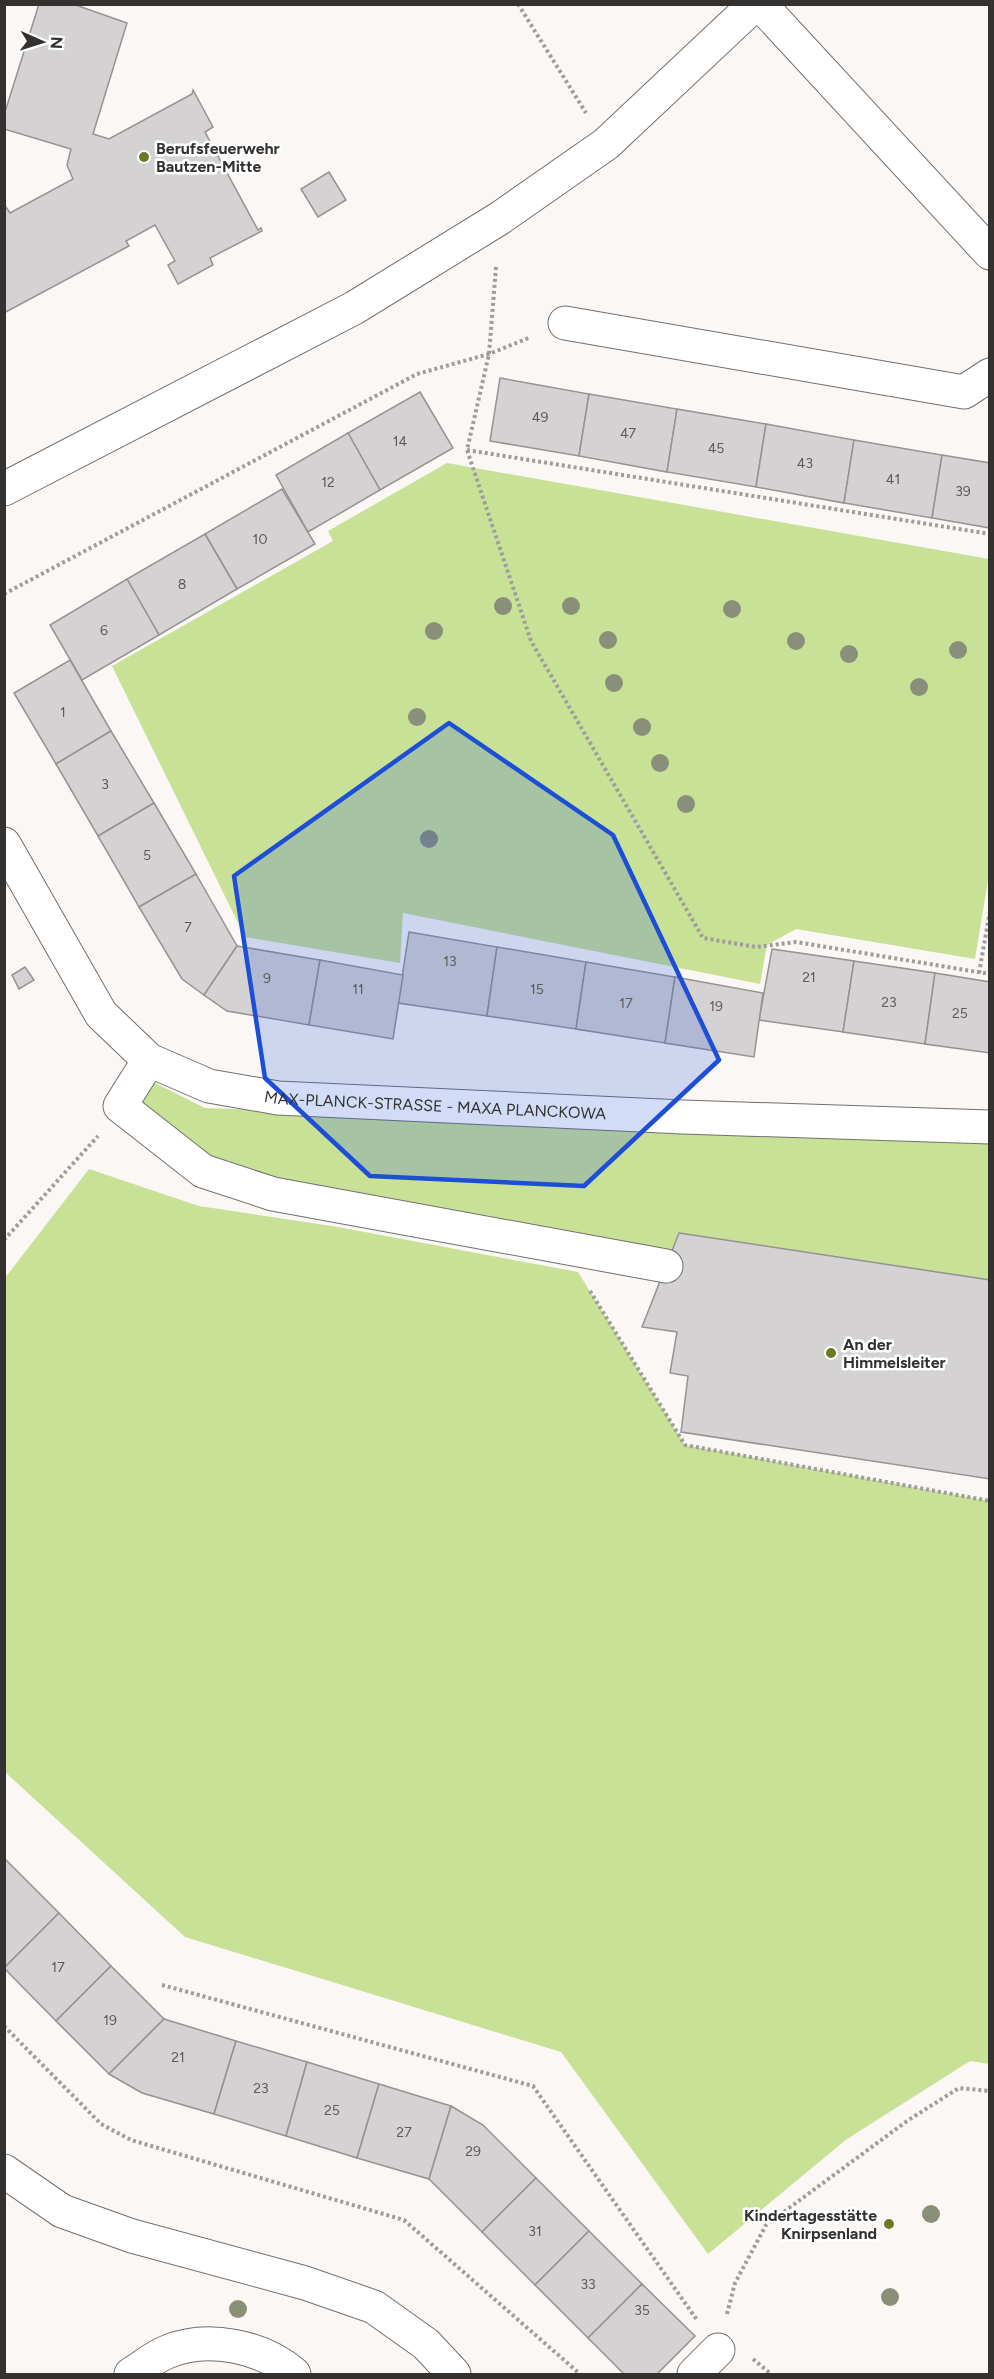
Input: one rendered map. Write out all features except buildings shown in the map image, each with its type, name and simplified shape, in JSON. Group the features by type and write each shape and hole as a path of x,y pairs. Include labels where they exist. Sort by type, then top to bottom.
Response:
{"street":[{"path":"4,489 354,308 500,218 606,144 757,4 990,253"},
{"path":"565,323 964,392 990,375"},
{"name":"MAX-PLANCK-STRASSE - MAXA PLANCKOWA","path":"4,844 101,1014 149,1060 209,1086 278,1098 683,1117 990,1127"},
{"path":"149,1060 120,1106 203,1171 273,1194 666,1266"},
{"path":"4,2171 62,2211 132,2236 305,2283 374,2307 426,2344 454,2374"},
{"path":"131,2374 166,2352 199,2343 230,2345 269,2358 294,2374"},
{"path":"694,2374 718,2350"}],"path":[{"path":"518,4 606,144"},
{"path":"500,218 489,354 467,450 531,641 703,938 756,947 796,942 990,974"},
{"path":"4,594 417,374 489,354 565,323"},
{"path":"467,450 990,534"},
{"path":"979,973 990,911"},
{"path":"4,1240 103,1131"},
{"path":"584,1282 685,1445 990,1500"},
{"path":"162,1985 533,2086 718,2350 749,2355 771,2374"},
{"path":"4,2026 101,2124 130,2140 404,2220 580,2374"},
{"path":"735,2283 766,2225 908,2121 959,2088 990,2091"}],"highlighted area":[{"path":"449,723 613,835 719,1060 584,1186 370,1176 265,1078 234,876"}],"green space":[{"path":"447,463 989,559 990,868 975,959 796,929 767,945 760,984 403,913 400,963 245,937 112,666 333,541 328,531"},
{"path":"153,1082 205,1108 989,1135 989,1280 680,1233 666,1266 276,1183 207,1160 136,1107"},
{"path":"89,1169 199,1206 338,1227 578,1272 685,1445 989,1501 989,2064 970,2061 847,2139 708,2254 561,2052 185,1937 5,1772 5,1278"}],"place":[{"name":"Berufsfeuerwehr Bautzen-Mitte","path":"144,157"},
{"name":"An der Himmelsleiter","path":"831,1353"},
{"name":"Kindertagesstätte Knirpsenland","path":"889,2224"}]}
